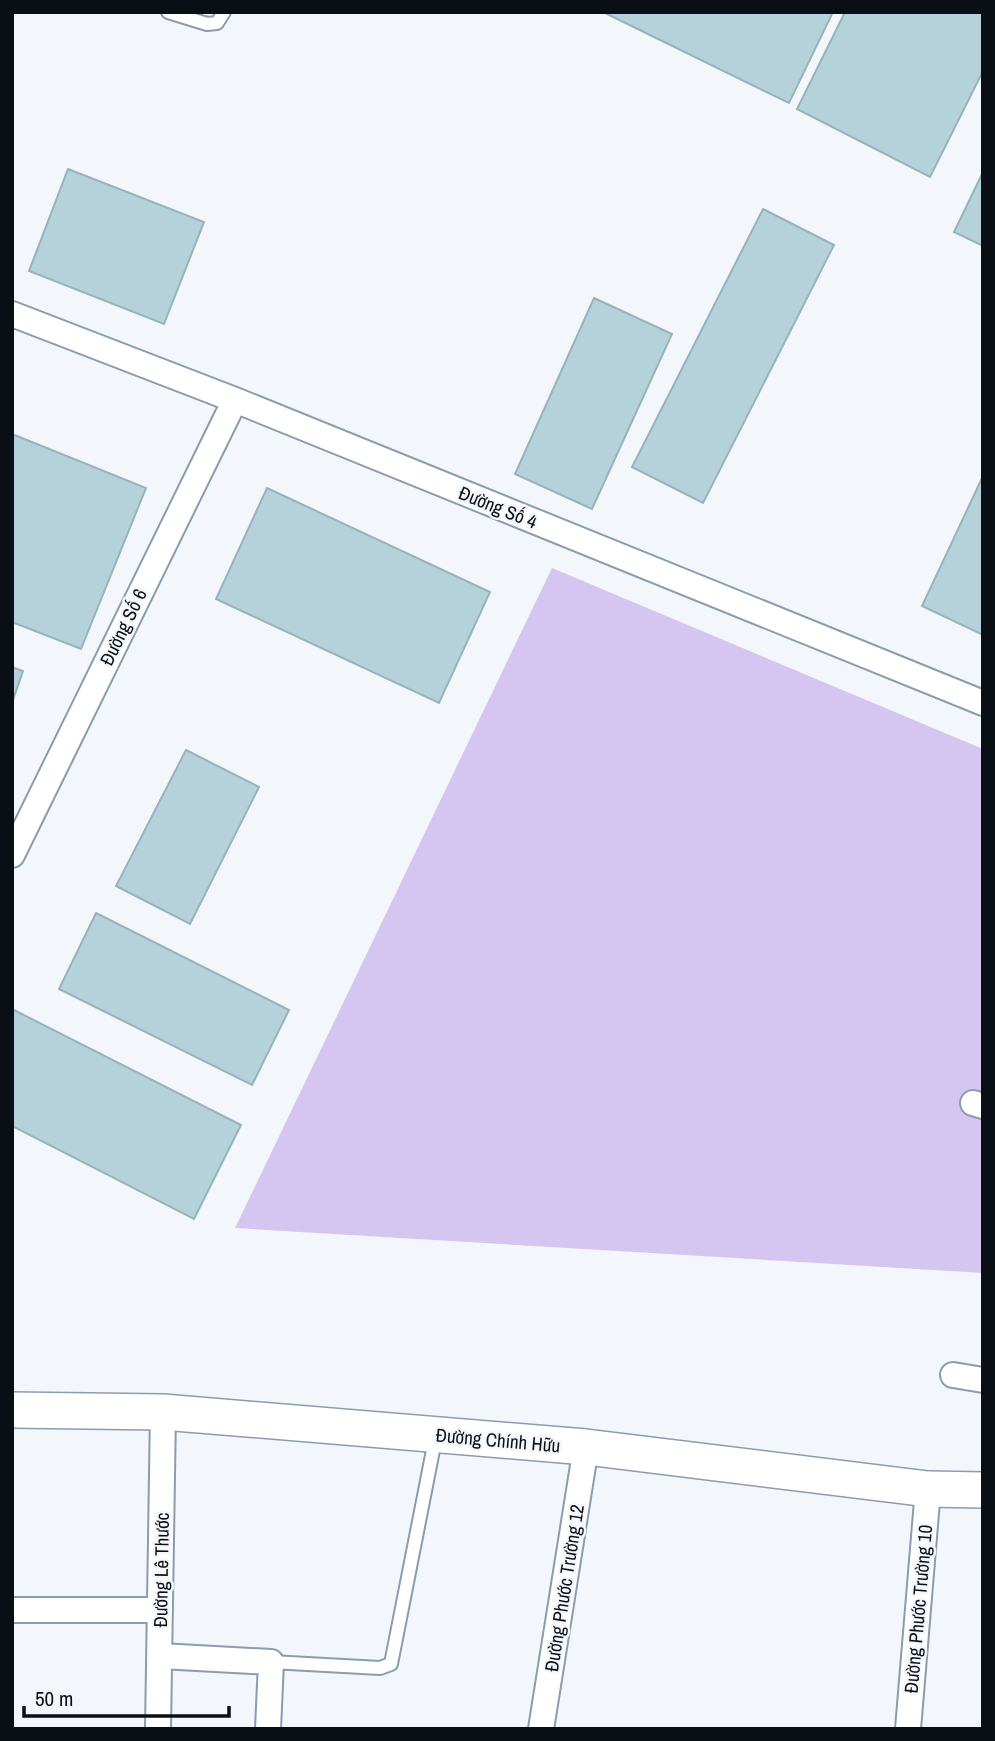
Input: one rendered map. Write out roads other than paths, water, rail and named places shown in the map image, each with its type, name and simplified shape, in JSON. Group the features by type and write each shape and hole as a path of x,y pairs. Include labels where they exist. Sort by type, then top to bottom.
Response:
{"street":[{"name":"Đường Số 4","path":"12,314 235,400 983,703"},
{"name":"Đường Số 6","path":"12,855 235,400"},
{"path":"953,1375 983,1380"},
{"name":"Đường Chính Hữu","path":"12,1410 163,1412 586,1447 929,1489 983,1490"},
{"name":"Đường Lê Thước","path":"158,1729 163,1412"},
{"name":"Đường Phước Trường 12","path":"541,1729 586,1447"},
{"name":"Đường Phước Trường 10","path":"908,1729 929,1489"},
{"path":"12,1610 160,1610"},
{"path":"160,1656 271,1662 268,1729"}],"lane":[{"path":"168,12 206,24 217,23 224,12"},
{"path":"271,1662 380,1668 391,1664 436,1435"}]}
